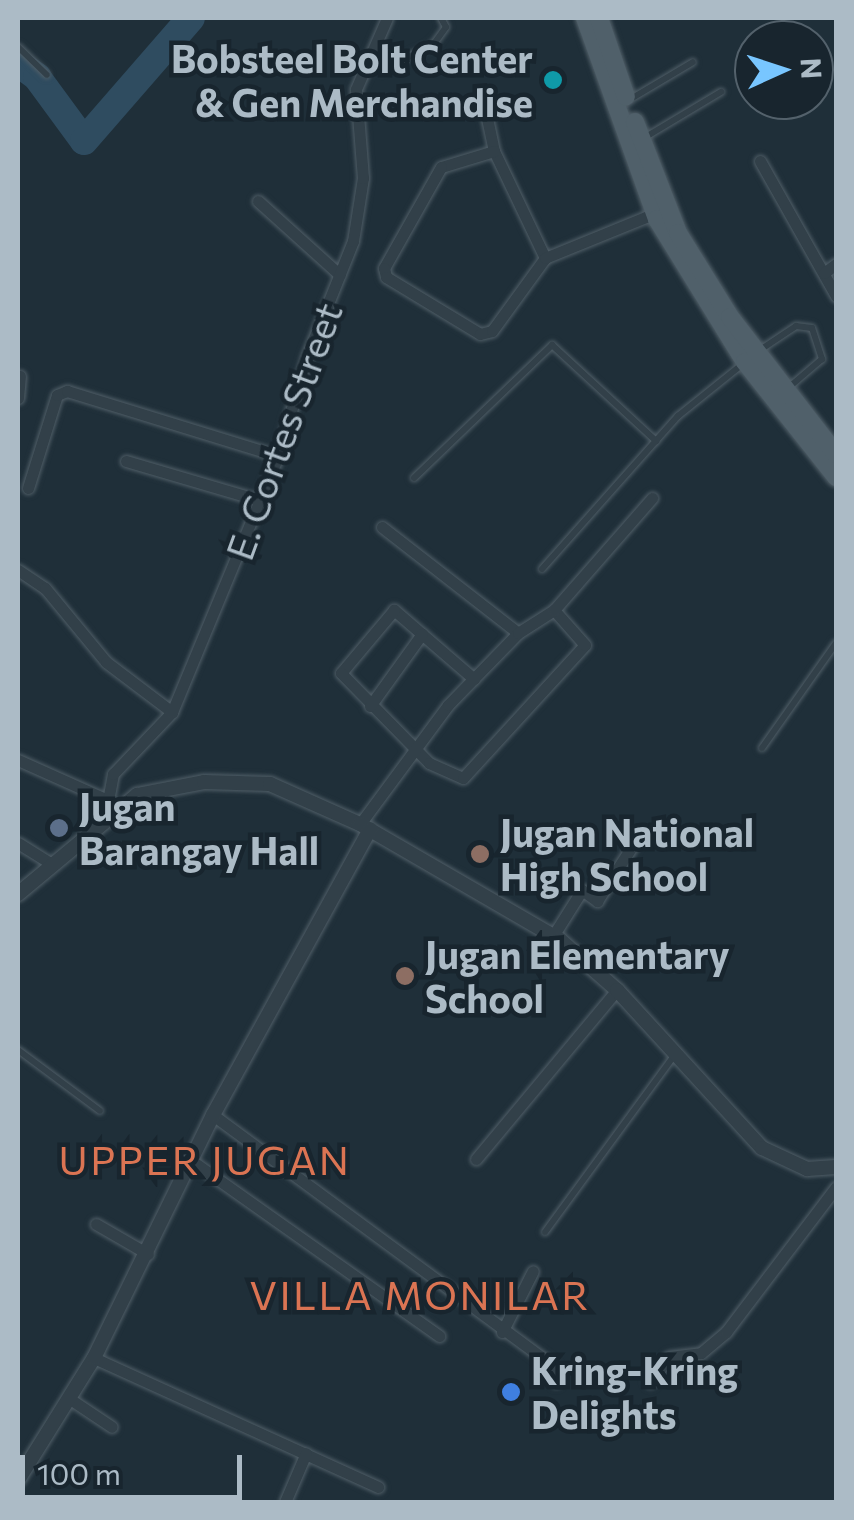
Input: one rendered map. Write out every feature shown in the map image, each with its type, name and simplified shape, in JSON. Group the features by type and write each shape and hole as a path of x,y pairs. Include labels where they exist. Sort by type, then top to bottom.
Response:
{"main road":[{"path":"592,18 678,233 751,357 833,444"},
{"path":"592,18 655,214 836,477"}],"street":[{"name":"E. Cortes Street","path":"105,799 118,767 172,712 262,501 306,356 340,275 363,178 358,72 387,18"},
{"path":"484,104 494,151 544,258"},
{"path":"494,151 441,168 384,268 386,277 487,334 544,258 655,214"},
{"path":"760,162 836,296"},
{"path":"258,201 340,275"},
{"path":"824,273 836,264"},
{"path":"18,398 20,376"},
{"path":"28,488 57,395 67,390 278,456"},
{"path":"126,462 262,501"},
{"path":"20,1473 94,1358 213,1115 365,827 412,748 518,632 554,610 652,498"},
{"path":"382,526 518,632"},
{"path":"18,570 45,588 106,662 172,712"},
{"path":"474,679 394,610 341,674 412,748 454,778 478,766 585,645 554,610"},
{"path":"370,706 422,634"},
{"path":"18,760 105,799 106,817"},
{"path":"18,894 106,817 144,793 244,780 290,791 365,827 553,936 616,990 762,1148 790,1165 830,1168 836,1186 726,1332 702,1354 669,1357 650,1382"},
{"path":"553,936 582,890 598,901 638,837"},
{"path":"18,844 52,864"},
{"path":"476,1159 616,990"},
{"path":"213,1115 502,1332 552,1365 556,1382"},
{"path":"192,1161 439,1336"},
{"path":"96,1224 148,1254"},
{"path":"502,1332 533,1271"},
{"path":"94,1358 378,1486"},
{"path":"70,1399 112,1426"},
{"path":"285,1502 306,1453"}],"lane":[{"path":"382,70 434,44 446,26 441,18"},
{"path":"18,46 48,75"},
{"path":"628,100 693,62"},
{"path":"641,140 721,92"},
{"path":"542,568 656,441 751,357 796,326 812,328 822,359 785,390"},
{"path":"414,478 552,346 656,441"},
{"path":"762,748 836,643"},
{"path":"18,1050 100,1112"},
{"path":"545,1232 674,1056"}],"waterway":[{"path":"18,63 37,77 84,141 191,18"}],"place":[{"name":"Bobsteel Bolt Center & Gen Merchandise","path":"553,80"},
{"name":"Jugan Barangay Hall","path":"59,828"},
{"name":"Jugan National High School","path":"480,854"},
{"name":"Jugan Elementary School","path":"405,976"},
{"name":"Kring-Kring Delights","path":"511,1392"}],"district":[{"name":"UPPER JUGAN","path":"205,1159"},
{"name":"VILLA MONILAR","path":"420,1294"}]}
